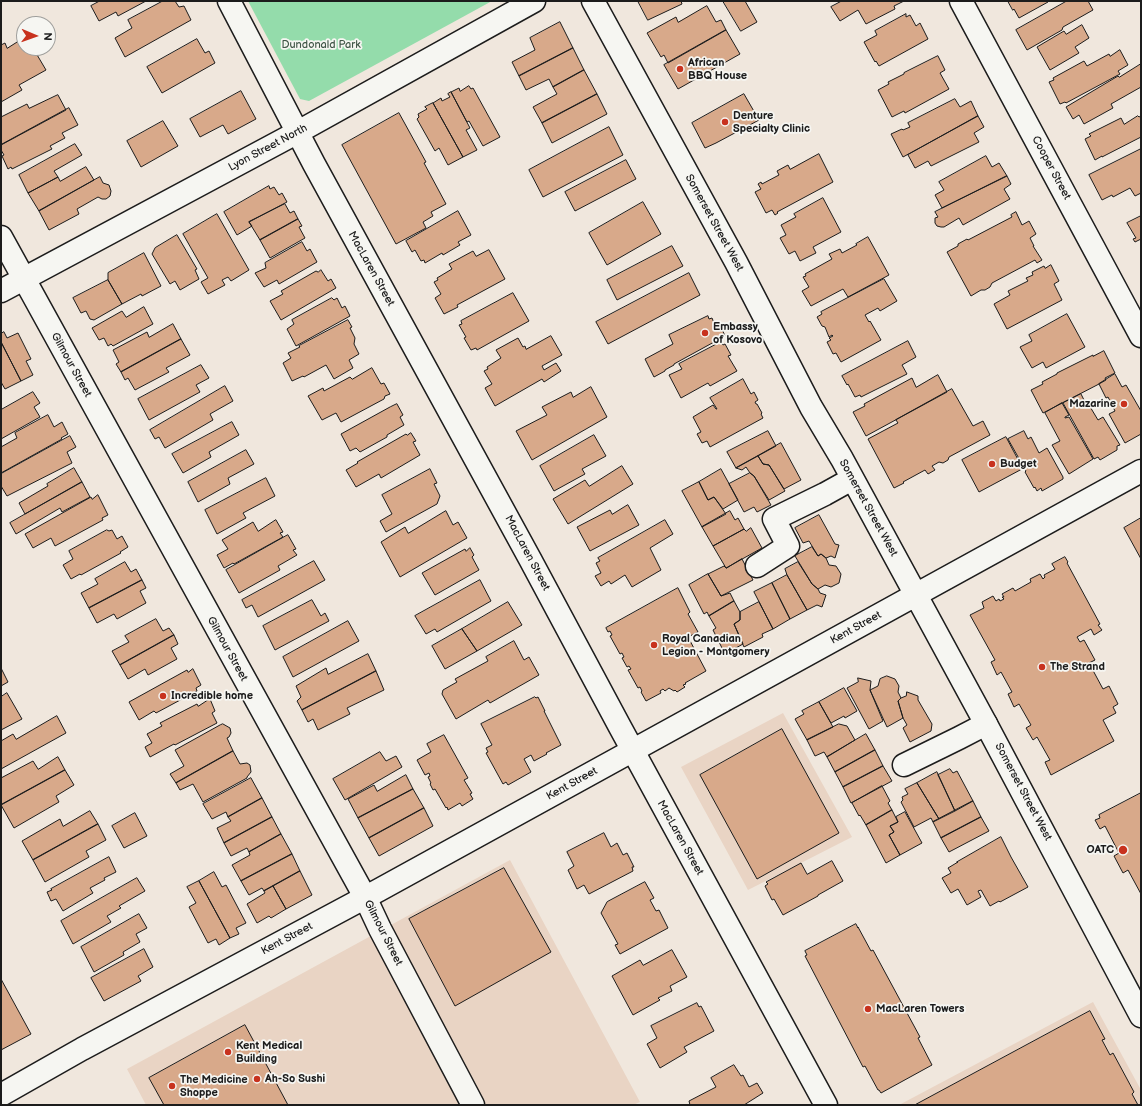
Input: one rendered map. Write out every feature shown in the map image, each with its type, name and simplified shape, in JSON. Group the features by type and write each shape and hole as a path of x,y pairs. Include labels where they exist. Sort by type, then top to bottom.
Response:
{"main road":[{"name":"MacLaren Street","path":"229,1 314,164 826,1105"},
{"name":"Lyon Street North","path":"1,291 298,132 534,1"},
{"name":"Somerset Street West","path":"593,1 736,262 811,407 986,724 1141,1016"},
{"name":"Cooper Street","path":"961,1 1138,323"},
{"name":"Gilmour Street","path":"1,237 364,897 473,1105"},
{"name":"Kent Street","path":"1,1095 82,1049 916,596 1141,471"},
{"path":"757,566 788,546 774,519 852,479"},
{"path":"904,766 986,724"}],"shaded area":[{"path":"783,713 852,837 748,890 681,767"},
{"path":"510,860 640,1102 633,1105 146,1105 127,1069"},
{"path":"1093,1002 1141,1090 1141,1105 899,1105"}],"green space":[{"name":"Dundonald Park","path":"248,1 492,1 309,101 300,99"}],"building":[{"path":"100,1 146,1 118,16 116,12 99,21 91,6"},
{"path":"163,1 175,1 179,7 184,6 191,20 125,57 115,38 132,28 128,20"},
{"path":"638,1 681,1 682,4 648,20"},
{"path":"723,1 745,1 757,22 741,31"},
{"path":"842,1 904,1 894,6 895,9 866,24 858,10 840,21 831,7"},
{"path":"1008,1 1049,1 1019,18"},
{"path":"1067,1 1088,1 1093,10 1027,50 1016,30"},
{"path":"707,6 716,22 721,20 726,30 668,63 664,55 661,57 647,33 676,17 678,22"},
{"path":"906,14 906,17 910,15 916,26 920,23 928,39 879,66 876,61 875,62 864,42 877,35 875,31"},
{"path":"560,22 573,48 519,76 512,62 535,50 530,38"},
{"path":"1082,25 1089,38 1075,47 1079,53 1050,70 1037,47 1064,31 1066,34"},
{"path":"726,30 740,54 678,89 664,65"},
{"path":"197,39 205,53 209,51 215,63 162,93 147,67"},
{"path":"5,43 7,48 16,43 16,56 38,56 46,70 19,85 22,90 1,102 1,45"},
{"path":"573,48 584,70 553,87 549,79 526,90 519,76"},
{"path":"1120,50 1128,65 1118,71 1120,74 1066,103 1060,104 1049,82 1054,80 1053,78 1084,61 1087,66"},
{"path":"938,56 945,70 940,73 949,89 905,113 904,111 892,117 878,90 889,84 888,82"},
{"path":"1141,64 1141,87 1111,104 1113,108 1084,124 1079,115 1073,119 1066,107"},
{"path":"584,70 597,94 542,123 533,107 557,94 553,87"},
{"path":"469,86 471,89 473,88 500,137 483,146 469,121 467,122 451,92 459,88 460,91"},
{"path":"241,91 256,119 228,134 223,125 200,137 190,119"},
{"path":"451,92 470,128 466,130 477,150 463,157 433,103 441,98 442,101 450,97 448,94"},
{"path":"597,94 607,114 552,143 542,123"},
{"name":"Denture Specialty Clinic","path":"744,94 759,120 705,148 692,123"},
{"path":"58,95 66,110 1,145 1,117 27,104 29,108"},
{"path":"955,99 960,107 971,101 978,116 903,157 891,134 910,127 908,123"},
{"path":"433,103 463,157 448,165 439,148 435,151 417,119 419,117 418,114 427,109 425,107"},
{"path":"69,108 78,125 62,133 65,138 50,146 52,149 12,169 11,167 8,169 2,156 4,155 1,150 1,145"},
{"path":"399,113 426,162 424,163 446,204 431,212 433,216 423,222 426,228 396,244 342,145"},
{"path":"978,116 984,127 974,133 979,142 931,166 928,161 915,168 908,155"},
{"path":"1138,116 1141,116 1141,137 1095,160 1085,139 1091,136 1089,134 1121,118 1124,124"},
{"path":"163,121 178,146 141,167 127,141"},
{"path":"609,127 623,155 543,197 529,170"},
{"path":"75,144 82,155 54,171 58,177 28,193 19,175"},
{"path":"1141,149 1141,193 1135,196 1130,188 1113,197 1112,195 1102,200 1089,175"},
{"path":"819,154 833,182 777,212 778,213 775,215 772,210 766,213 755,192 761,189 758,184 761,182 762,184 779,175 777,171 788,165 790,169"},
{"path":"986,156 992,167 999,163 1007,176 942,208 935,195 944,190 939,182"},
{"path":"626,160 636,179 575,211 565,192"},
{"path":"86,167 94,180 39,211 28,193 58,177 60,181"},
{"path":"1007,176 1011,184 1004,189 1010,199 963,225 959,218 944,227 937,226 935,223 935,218 938,217 935,212"},
{"path":"100,177 103,183 109,185 111,191 110,196 106,199 98,197 77,209 79,214 49,230 39,211"},
{"path":"269,186 270,189 274,187 279,195 282,193 287,202 249,222 252,226 237,235 224,212"},
{"path":"823,198 841,232 813,247 816,253 800,261 795,251 789,254 780,238 786,235 781,225 796,217 794,214"},
{"path":"643,202 661,234 607,265 589,233"},
{"path":"285,204 290,213 294,211 298,219 260,240 249,222"},
{"path":"458,211 471,235 458,242 460,245 443,255 442,253 425,263 424,260 421,261 415,250 412,252 406,241"},
{"path":"1016,212 1022,225 1029,221 1036,234 1030,238 1042,260 1037,263 1035,260 992,283 990,287 985,290 981,290 971,296 947,252 967,239 968,240 1012,217 1011,215"},
{"path":"217,214 249,270 231,281 228,277 222,280 225,285 208,294 201,282 208,278 183,234"},
{"path":"1141,216 1141,239 1135,242 1133,239 1136,238 1127,223"},
{"path":"298,219 302,226 299,227 305,238 270,258 260,240"},
{"path":"177,235 197,269 195,270 199,279 180,290 175,281 170,284 152,254 155,248"},
{"path":"868,237 889,275 848,297 843,289 811,306 802,291 809,287 803,277 806,276 805,274 832,259 829,254 840,249 842,253"},
{"path":"302,242 307,251 310,249 317,262 279,284 277,280 264,287 255,273 266,268 265,263"},
{"path":"672,246 683,266 617,300 607,280"},
{"path":"489,250 505,279 457,305 458,307 444,314 435,298 441,294 434,282 438,280 437,278 452,269 449,264 473,251 476,256"},
{"path":"144,253 161,286 122,304 108,280 108,273"},
{"path":"1051,265 1059,281 1054,284 1062,300 1007,329 994,304 1010,295 1008,291 1028,281 1026,278 1033,275 1032,272 1044,266 1045,268"},
{"path":"321,270 328,281 331,279 336,288 281,320 270,301 283,294 281,291 316,271 318,272"},
{"path":"689,273 700,295 608,344 596,322"},
{"path":"884,279 897,301 880,311 878,308 865,315 881,340 841,362 836,353 833,354 827,342 831,340 829,338 833,336 832,335 829,337 825,327 822,326 817,317 822,314 821,312"},
{"path":"108,280 122,304 94,320 90,319 86,311 81,313 73,298"},
{"path":"513,293 529,321 477,350 476,348 471,350 459,325 462,324 461,321"},
{"path":"332,298 334,300 337,298 342,308 345,306 350,316 296,346 287,329 294,324 292,320"},
{"path":"144,307 153,324 113,346 111,344 108,346 104,338 99,340 92,328 122,311 126,317"},
{"path":"1067,314 1085,347 1046,368 1043,362 1032,368 1020,347 1032,341 1029,335"},
{"path":"708,316 709,319 712,318 717,330 721,327 725,336 674,364 654,377 645,359 673,344 669,335"},
{"path":"348,320 355,338 354,344 359,354 349,360 353,368 334,379 326,365 304,377 303,376 292,381 283,363 291,358 288,353"},
{"path":"173,324 181,339 121,372 116,364 119,362 113,350 147,332 149,337"},
{"path":"4,332 7,338 18,333 31,359 26,361 33,375 21,381 1,342 1,334"},
{"path":"551,336 562,355 542,366 544,370 556,363 561,371 544,382 542,379 495,406 485,388 492,384 484,371 488,369 487,367 501,358 496,350 518,338 523,347 525,346 526,349"},
{"path":"181,339 190,355 166,368 169,372 135,390 128,378 125,380 121,372"},
{"path":"908,341 916,357 902,365 907,374 861,397 860,395 855,397 842,376"},
{"path":"1,342 21,381 5,389 1,382"},
{"path":"721,342 723,345 725,344 731,355 728,356 737,371 710,386 708,383 681,398 669,375 682,369 679,364"},
{"path":"1104,351 1115,373 1105,378 1106,380 1099,384 1043,413 1031,390 1043,384 1042,382 1057,373"},
{"path":"201,365 209,378 196,385 200,392 149,420 138,399"},
{"path":"372,368 381,384 384,383 390,394 385,396 384,399 341,422 336,413 322,420 308,396 323,388 324,391 350,377 352,379"},
{"name":"Mazarine","path":"1115,374 1122,387 1126,385 1141,411 1141,434 1125,443 1109,414 1115,411 1099,384"},
{"path":"938,375 947,392 866,436 853,412 865,406 864,404 912,378 916,387"},
{"path":"743,379 751,394 754,392 758,400 755,402 762,413 763,418 710,447 707,441 702,443 697,434 701,432 693,417 713,405 717,409 710,398"},
{"path":"225,386 233,401 210,414 213,420 165,448 159,437 155,439 150,430"},
{"path":"591,387 607,417 532,460 516,431 547,415 542,407 571,392 573,397"},
{"path":"952,389 973,426 983,421 990,435 949,457 948,460 943,463 939,462 932,466 935,470 928,474 925,470 894,488 868,439 898,423 896,420"},
{"path":"33,392 40,403 34,407 40,417 1,439 1,410"},
{"path":"1081,394 1087,406 1089,405 1098,420 1103,417 1120,445 1117,446 1117,450 1100,460 1098,457 1094,459 1063,403"},
{"path":"1062,403 1069,415 1065,418 1069,417 1093,459 1069,474 1052,445 1060,441 1045,413"},
{"path":"397,404 403,415 400,417 404,425 387,435 387,437 360,452 356,448 350,451 341,434"},
{"path":"48,415 54,427 62,422 68,434 61,438 62,439 1,473 1,447 17,438 15,433"},
{"path":"232,422 239,435 209,452 211,457 183,473 172,454"},
{"path":"768,431 776,446 736,468 727,452"},
{"path":"1024,431 1028,439 1031,437 1039,453 1047,448 1063,477 1063,479 1042,491 1041,488 1037,491 1035,487 1034,488 1008,439"},
{"path":"411,433 416,441 413,442 420,455 381,478 379,474 356,487 346,470 358,463 357,462 406,434"},
{"path":"594,435 606,456 582,469 585,474 554,491 540,466"},
{"path":"70,436 76,447 67,452 72,463 7,496 1,486 1,474"},
{"name":"Budget","path":"1006,437 1022,469 979,492 962,460"},
{"path":"781,443 801,480 784,489 769,465 763,464 758,456"},
{"path":"246,450 254,464 228,478 230,484 198,502 188,482"},
{"path":"758,456 763,464 769,465 785,491 769,500 754,476 746,467 742,470 736,468"},
{"path":"622,466 633,484 568,524 553,499 585,480 589,486"},
{"path":"74,468 82,482 25,514 19,503 48,486 47,484"},
{"path":"430,469 437,483 434,484 440,496 437,504 386,532 380,521 392,514 382,495"},
{"path":"721,469 738,500 723,509 714,497 708,500 699,482"},
{"path":"750,473 754,476 771,505 757,512 754,507 744,512 729,484"},
{"path":"266,478 275,496 243,513 246,518 217,534 205,510"},
{"path":"82,482 90,497 62,512 60,508 16,534 10,523"},
{"path":"699,482 708,500 714,497 726,514 702,527 682,491"},
{"path":"98,495 108,515 102,518 103,520 55,546 51,538 33,548 25,534 91,497 92,499"},
{"path":"628,505 639,525 590,551 577,527 610,510 612,514"},
{"path":"446,511 453,525 458,522 467,538 400,577 381,542 405,527 408,533"},
{"path":"730,511 735,520 738,518 744,529 713,546 702,527"},
{"path":"819,515 835,544 839,545 835,558 831,556 826,558 821,554 818,556 809,541 803,543 795,528"},
{"path":"1141,518 1141,559 1124,528"},
{"path":"276,520 283,532 280,533 283,537 224,568 217,555 228,549 222,540 253,522 258,531"},
{"path":"665,520 673,534 650,548 661,570 632,587 625,575 611,584 609,581 601,586 595,576 601,573 596,563 600,561 598,558"},
{"path":"751,528 762,548 726,568 713,546 744,529 746,531"},
{"path":"107,530 112,530 117,539 122,536 128,547 120,552 121,553 71,579 63,565 73,559 69,551"},
{"path":"288,535 296,549 293,550 297,555 278,566 280,570 239,593 226,570"},
{"path":"812,547 818,556 821,554 826,558 829,565 836,566 841,574 839,583 831,587 825,585 818,589 812,584 795,556"},
{"path":"470,548 474,555 472,557 479,570 435,595 422,573 465,549 466,551"},
{"name":"The Strand","path":"1065,557 1100,624 1098,625 1102,630 1094,635 1091,629 1077,637 1080,642 1084,640 1095,660 1089,663 1103,689 1109,686 1118,704 1113,707 1116,713 1103,720 1114,741 1051,775 1045,762 1050,760 1037,737 1033,740 1026,728 1031,725 1019,704 1014,707 1008,694 1012,692 1001,672 997,675 991,662 995,660 970,615 984,608 982,602 993,596 996,601 999,599 1000,601 1004,599 1002,594 1013,588 1015,591 1031,582 1030,579 1040,574 1043,579 1045,577 1044,575 1055,569 1052,564"},
{"path":"742,559 753,580 721,596 708,574 724,566 726,568"},
{"path":"314,561 325,580 258,617 252,605 246,608 242,600"},
{"path":"125,562 131,572 136,569 142,580 89,608 81,593 98,584 95,579"},
{"path":"798,562 812,584 820,593 826,595 822,607 817,605 807,610 787,575 785,569"},
{"path":"708,574 721,596 730,593 734,601 709,616 707,612 704,614 689,585"},
{"path":"787,575 807,610 790,619 772,583"},
{"path":"142,580 146,588 140,591 146,603 117,619 114,614 97,623 89,608"},
{"path":"480,580 491,601 437,632 435,629 426,634 415,616"},
{"path":"772,583 790,619 773,629 754,592"},
{"name":"Royal Canadian Legion - Montgomery","path":"678,588 690,612 688,614 698,632 688,637 706,671 685,683 686,684 683,685 685,687 677,692 669,688 665,691 663,689 660,691 661,693 646,701 640,687 638,688 628,670 631,669 629,666 627,667 622,658 624,657 622,653 620,654 610,636 612,635 610,631 608,632 606,628"},
{"path":"312,600 321,616 325,613 329,621 275,650 263,626"},
{"path":"734,601 740,612 740,620 734,624 743,644 725,654 713,630 716,628 709,616"},
{"path":"508,602 522,625 477,651 462,629"},
{"path":"759,602 773,629 762,634 763,637 744,647 734,624 740,620 740,612"},
{"path":"156,619 163,631 169,628 174,635 120,665 112,651 129,642 125,636"},
{"path":"348,621 359,641 293,677 283,657"},
{"path":"462,629 477,651 445,669 432,646"},
{"path":"174,635 178,644 171,648 177,659 148,675 145,669 128,679 120,665"},
{"path":"514,641 524,660 529,657 539,675 490,703 488,700 456,719 442,694 443,690 457,682 455,679 488,661 486,657"},
{"path":"368,654 376,671 302,710 297,701 301,697 296,686 326,668 328,674"},
{"path":"1,668 8,682 1,686"},
{"name":"Incredible home","path":"193,669 201,685 196,688 197,691 156,713 154,711 139,720 129,702 187,670 188,672"},
{"path":"376,671 384,690 347,708 350,714 318,730 313,719 308,722 302,710"},
{"path":"887,676 895,679 899,686 898,692 901,698 898,701 903,718 887,727 870,690 878,686 880,679"},
{"path":"858,678 871,681 870,690 883,721 869,729 847,688 858,682"},
{"path":"844,688 857,711 845,718 844,716 831,723 819,702"},
{"path":"907,692 918,696 918,700 932,724 931,731 910,742 903,728 907,725 903,718 898,701 906,696"},
{"path":"7,693 22,719 1,730 1,697"},
{"path":"535,697 538,697 561,745 534,761 531,755 524,759 531,772 508,785 506,782 503,784 486,753 488,752 486,748 492,745 481,724"},
{"path":"210,699 215,711 212,713 217,723 150,757 145,747 152,743 147,734 162,726 160,723"},
{"path":"819,702 833,727 807,740 795,719 804,714 802,711"},
{"path":"57,716 66,733 1,769 1,741 13,734 16,739"},
{"path":"223,724 230,728 231,733 227,738 233,751 176,783 170,774 184,766 175,750"},
{"path":"839,724 847,726 855,740 827,757 824,752 815,756 807,740"},
{"path":"782,729 839,833 757,879 700,775"},
{"path":"866,734 875,750 835,772 827,757"},
{"path":"444,735 468,778 464,780 472,793 470,794 473,799 462,806 460,803 448,810 435,789 433,790 428,777 430,776 429,773 425,775 417,760 431,752 427,744"},
{"path":"875,750 883,766 843,787 835,772"},
{"path":"233,751 240,764 247,763 250,765 251,772 247,778 203,802 193,784 180,790 176,783"},
{"path":"380,752 386,761 396,756 402,767 345,800 333,779"},
{"path":"58,757 65,770 1,805 1,778 33,761 38,769"},
{"path":"883,766 892,781 851,803 843,787"},
{"path":"950,769 953,773 957,771 973,801 955,811 938,775"},
{"path":"65,770 74,785 56,796 59,802 14,828 1,805"},
{"path":"937,772 955,811 939,819 917,783"},
{"path":"406,775 413,789 358,818 348,799 374,785 377,791"},
{"path":"251,778 262,798 228,817 226,812 212,819 203,804"},
{"path":"917,783 939,819 933,822 931,818 914,827 901,802 903,800 902,797 908,794 905,789"},
{"path":"882,786 890,801 888,803 892,810 866,825 852,803"},
{"path":"413,789 424,808 369,838 358,818"},
{"path":"1141,793 1141,894 1128,870 1123,873 1114,856 1119,853 1105,826 1100,829 1095,820 1100,818 1099,815"},
{"path":"262,798 272,817 224,843 217,828 231,821 228,817"},
{"path":"973,801 981,817 941,838 933,822"},
{"path":"424,808 433,826 379,856 369,838"},
{"path":"892,810 898,822 890,826 894,832 889,835 900,855 886,863 866,825"},
{"path":"90,811 98,824 33,860 22,841 60,819 63,826"},
{"path":"905,812 922,843 900,855 889,835 894,832 890,826 898,822 896,817"},
{"path":"135,813 147,836 124,848 112,826"},
{"path":"272,817 281,834 249,852 247,848 231,856 224,843"},
{"path":"981,817 989,831 949,852 941,838"},
{"path":"98,824 106,840 86,851 89,857 45,882 33,860"},
{"path":"604,833 611,847 617,843 623,855 627,853 634,867 632,867 633,871 589,894 584,885 577,889 568,870 574,866 567,852"},
{"path":"281,834 292,854 241,881 232,865 250,855 249,852"},
{"path":"1001,837 1028,887 990,906 981,890 978,891 981,897 967,905 958,889 951,893 942,878 951,873 948,868"},
{"path":"292,854 300,871 264,891 262,888 249,895 241,881"},
{"path":"109,857 116,872 90,888 93,893 63,911 56,899 51,901 47,892"},
{"path":"832,861 843,881 783,915 774,899 772,900 765,886 768,884 766,882 801,863 807,874"},
{"path":"504,868 551,952 455,1006 409,919"},
{"path":"300,871 312,895 286,909 273,886"},
{"path":"214,872 222,887 226,885 246,923 236,928 239,934 230,938 199,881"},
{"path":"137,878 145,891 119,906 121,908 107,916 111,922 73,944 61,921"},
{"path":"199,881 230,938 219,945 216,939 208,943 189,907 196,903 187,887"},
{"path":"645,882 654,898 650,900 656,911 659,910 668,928 620,954 615,945 618,944 601,913 607,902"},
{"path":"273,886 286,909 271,918 269,916 257,923 247,904 265,893 264,891"},
{"path":"139,914 147,928 136,934 140,942 123,952 124,955 94,972 81,947"},
{"name":"MacLaren Towers","path":"856,924 871,951 873,950 920,1037 918,1038 932,1065 881,1093 865,1066 863,1067 805,956 807,955 805,951"},
{"path":"144,949 153,967 138,976 141,981 104,1001 91,978"},
{"path":"672,950 687,977 670,986 672,991 658,998 660,1000 633,1015 612,976 640,960 643,965"},
{"path":"1,979 31,1034 1,1050"},
{"path":"697,1003 699,1007 701,1006 714,1031 684,1047 687,1052 660,1068 647,1044 657,1038 651,1026"},
{"path":"1090,1011 1105,1039 1102,1040 1110,1055 1113,1053 1134,1092 1132,1094 1138,1105 915,1105"},
{"name":"Kent Medical Building","path":"245,1025 288,1105 164,1105 149,1078"},
{"path":"734,1065 741,1076 743,1075 749,1087 757,1083 763,1093 744,1105 690,1105 689,1101 716,1087 711,1078"}],"place":[{"name":"African BBQ House","path":"680,69"},
{"name":"Denture Specialty Clinic","path":"725,122"},
{"name":"Embassy of Kosovo","path":"705,333"},
{"name":"Mazarine","path":"1124,404"},
{"name":"Budget","path":"992,464"},
{"name":"Royal Canadian Legion - Montgomery","path":"654,645"},
{"name":"The Strand","path":"1042,667"},
{"name":"Incredible home","path":"163,696"},
{"name":"OATC","path":"1123,850"},
{"name":"MacLaren Towers","path":"868,1009"},
{"name":"Kent Medical Building","path":"228,1052"},
{"name":"Ah-So Sushi","path":"257,1079"},
{"name":"The Medicine Shoppe","path":"172,1086"}]}
